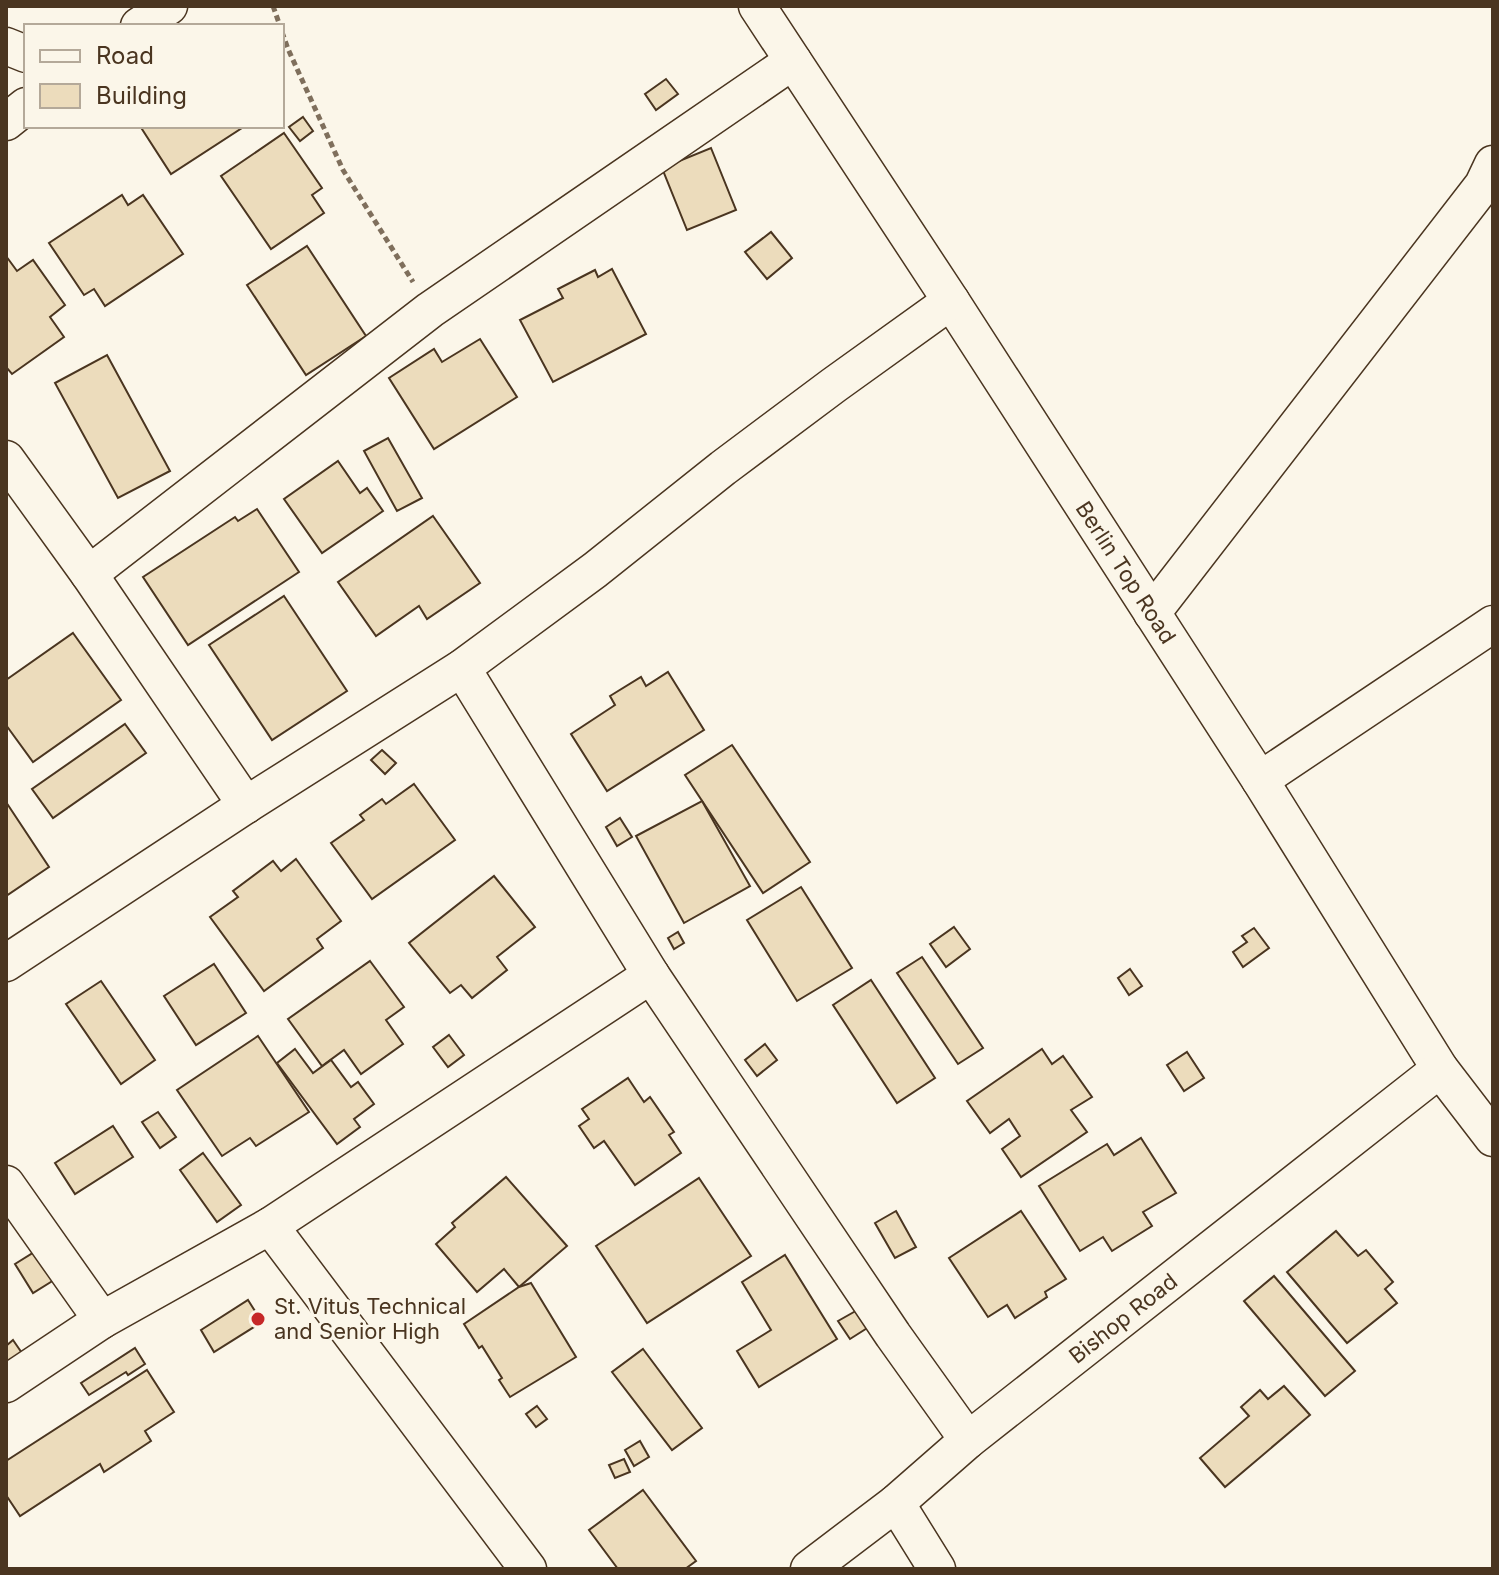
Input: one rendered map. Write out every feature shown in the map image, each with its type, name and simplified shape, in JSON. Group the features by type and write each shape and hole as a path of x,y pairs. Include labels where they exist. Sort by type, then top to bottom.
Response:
{"street":[{"path":"142,24 169,6"},
{"name":"Berlin Top Road","path":"757,6 1260,780 1440,1069 1493,1138"},
{"path":"89,574 430,310 793,61"},
{"path":"6,122 24,108"},
{"path":"1152,613 1483,185 1493,164"},
{"path":"6,963 462,668 595,570 821,394 951,301"},
{"path":"6,459 89,574 246,805"},
{"path":"1260,780 1493,624"},
{"path":"462,668 651,975 893,1335 968,1440"},
{"path":"6,1384 102,1320 270,1226 651,975"},
{"name":"Bishop Road","path":"809,1569 1440,1069"},
{"path":"6,1184 102,1320"},
{"path":"270,1226 528,1569"},
{"path":"896,1503 937,1569"}],"path":[{"path":"284,37 343,170 430,310"}],"building":[{"path":"666,79 678,94 656,110 645,94"},
{"path":"303,117 313,131 300,141 289,127"},
{"path":"141,128 242,128 171,174"},
{"path":"284,133 322,188 312,195 324,213 271,249 221,176"},
{"path":"711,148 736,210 687,230 662,168"},
{"path":"122,195 128,205 143,195 183,254 105,306 94,289 84,295 49,243"},
{"path":"771,232 792,258 767,279 745,252"},
{"path":"307,246 366,336 306,375 247,285"},
{"path":"6,256 17,271 33,260 65,305 50,317 64,337 12,374 6,367"},
{"path":"612,269 646,334 553,382 520,320 563,298 558,289 595,270 598,277"},
{"path":"480,339 517,397 434,449 389,378 434,349 442,362"},
{"path":"107,355 170,471 118,498 55,383"},
{"path":"388,438 422,498 397,511 364,451"},
{"path":"338,461 360,493 367,488 383,511 322,553 284,499"},
{"path":"257,509 299,572 188,645 143,577 235,517 238,521"},
{"path":"433,516 480,583 427,619 419,606 376,636 338,582"},
{"path":"284,596 347,691 272,740 209,645"},
{"path":"73,633 121,700 33,762 6,725 6,680"},
{"path":"668,672 704,730 607,791 571,734 615,705 610,696 641,677 646,686"},
{"path":"125,724 146,753 53,818 32,789"},
{"path":"732,745 810,862 763,893 685,775"},
{"path":"382,750 396,763 385,774 371,760"},
{"path":"414,784 455,840 372,899 331,843 364,820 360,815 382,799 386,804"},
{"path":"702,801 750,886 684,923 636,836"},
{"path":"6,802 49,867 6,896"},
{"path":"620,818 632,837 617,846 606,827"},
{"path":"296,859 341,921 317,939 323,948 264,991 210,917 238,897 233,891 273,861 281,871"},
{"path":"494,876 535,927 497,957 507,970 472,998 461,985 450,993 409,943"},
{"path":"801,887 852,968 797,1001 747,920"},
{"path":"954,927 970,949 946,967 930,944"},
{"path":"1254,928 1269,948 1243,967 1233,952 1247,942 1242,936"},
{"path":"678,932 684,943 674,949 668,938"},
{"path":"922,957 983,1048 958,1064 897,973"},
{"path":"370,961 404,1007 386,1020 403,1044 361,1074 344,1050 322,1066 288,1019"},
{"path":"214,964 246,1013 196,1045 164,996"},
{"path":"1130,969 1142,986 1129,995 1118,978"},
{"path":"871,980 935,1078 897,1103 833,1005"},
{"path":"101,981 155,1060 121,1084 66,1004"},
{"path":"449,1035 464,1055 448,1067 433,1047"},
{"path":"258,1036 309,1112 256,1146 250,1138 222,1156 177,1090"},
{"path":"765,1044 777,1060 757,1076 745,1060"},
{"path":"295,1049 313,1073 331,1060 351,1087 358,1082 374,1104 354,1119 360,1127 337,1144 277,1063"},
{"path":"1042,1049 1052,1064 1063,1056 1092,1097 1071,1110 1087,1132 1021,1177 1002,1149 1020,1136 1009,1119 990,1133 967,1101"},
{"path":"1187,1052 1204,1078 1184,1091 1167,1065"},
{"path":"628,1078 644,1102 650,1097 674,1132 669,1135 681,1153 635,1185 604,1141 594,1148 579,1126 589,1119 582,1109"},
{"path":"158,1112 176,1137 160,1148 142,1122"},
{"path":"113,1126 133,1157 75,1194 55,1163"},
{"path":"1141,1138 1176,1193 1143,1212 1152,1226 1112,1251 1103,1237 1080,1251 1039,1186 1107,1144 1114,1155"},
{"path":"203,1153 241,1205 217,1222 180,1170"},
{"path":"506,1177 567,1246 519,1287 504,1269 477,1292 436,1244 455,1227 452,1223"},
{"path":"699,1178 751,1256 647,1323 596,1246"},
{"path":"896,1211 916,1247 895,1258 875,1223"},
{"path":"1021,1211 1066,1279 1045,1292 1047,1297 1015,1318 1007,1305 988,1317 949,1258"},
{"path":"1336,1231 1358,1256 1366,1250 1393,1282 1385,1289 1397,1303 1347,1343 1287,1272"},
{"path":"36,1251 54,1280 33,1293 15,1264"},
{"path":"785,1255 837,1339 759,1387 737,1351 771,1330 742,1282"},
{"path":"1274,1276 1355,1371 1325,1396 1244,1301"},
{"path":"531,1283 576,1357 510,1397 482,1346 479,1348 464,1324 519,1287"},
{"path":"248,1300 262,1322 214,1352 201,1330"},
{"path":"861,1308 872,1325 850,1339 838,1321"},
{"path":"13,1340 24,1356 6,1369 6,1346"},
{"path":"135,1348 145,1364 89,1395 81,1383"},
{"path":"643,1349 702,1428 672,1450 612,1372"},
{"path":"147,1370 174,1412 145,1431 151,1441 104,1472 100,1464 20,1516 6,1495 6,1461"},
{"path":"1284,1386 1310,1415 1225,1487 1200,1458 1249,1416 1241,1407 1260,1390 1268,1399"},
{"path":"537,1406 547,1419 536,1427 526,1414"},
{"path":"640,1441 649,1457 634,1466 625,1450"},
{"path":"624,1459 630,1472 615,1478 609,1465"},
{"path":"643,1490 696,1561 685,1569 618,1569 589,1530"}],"place":[{"name":"St. Vitus Technical and Senior High","path":"258,1319"}]}
